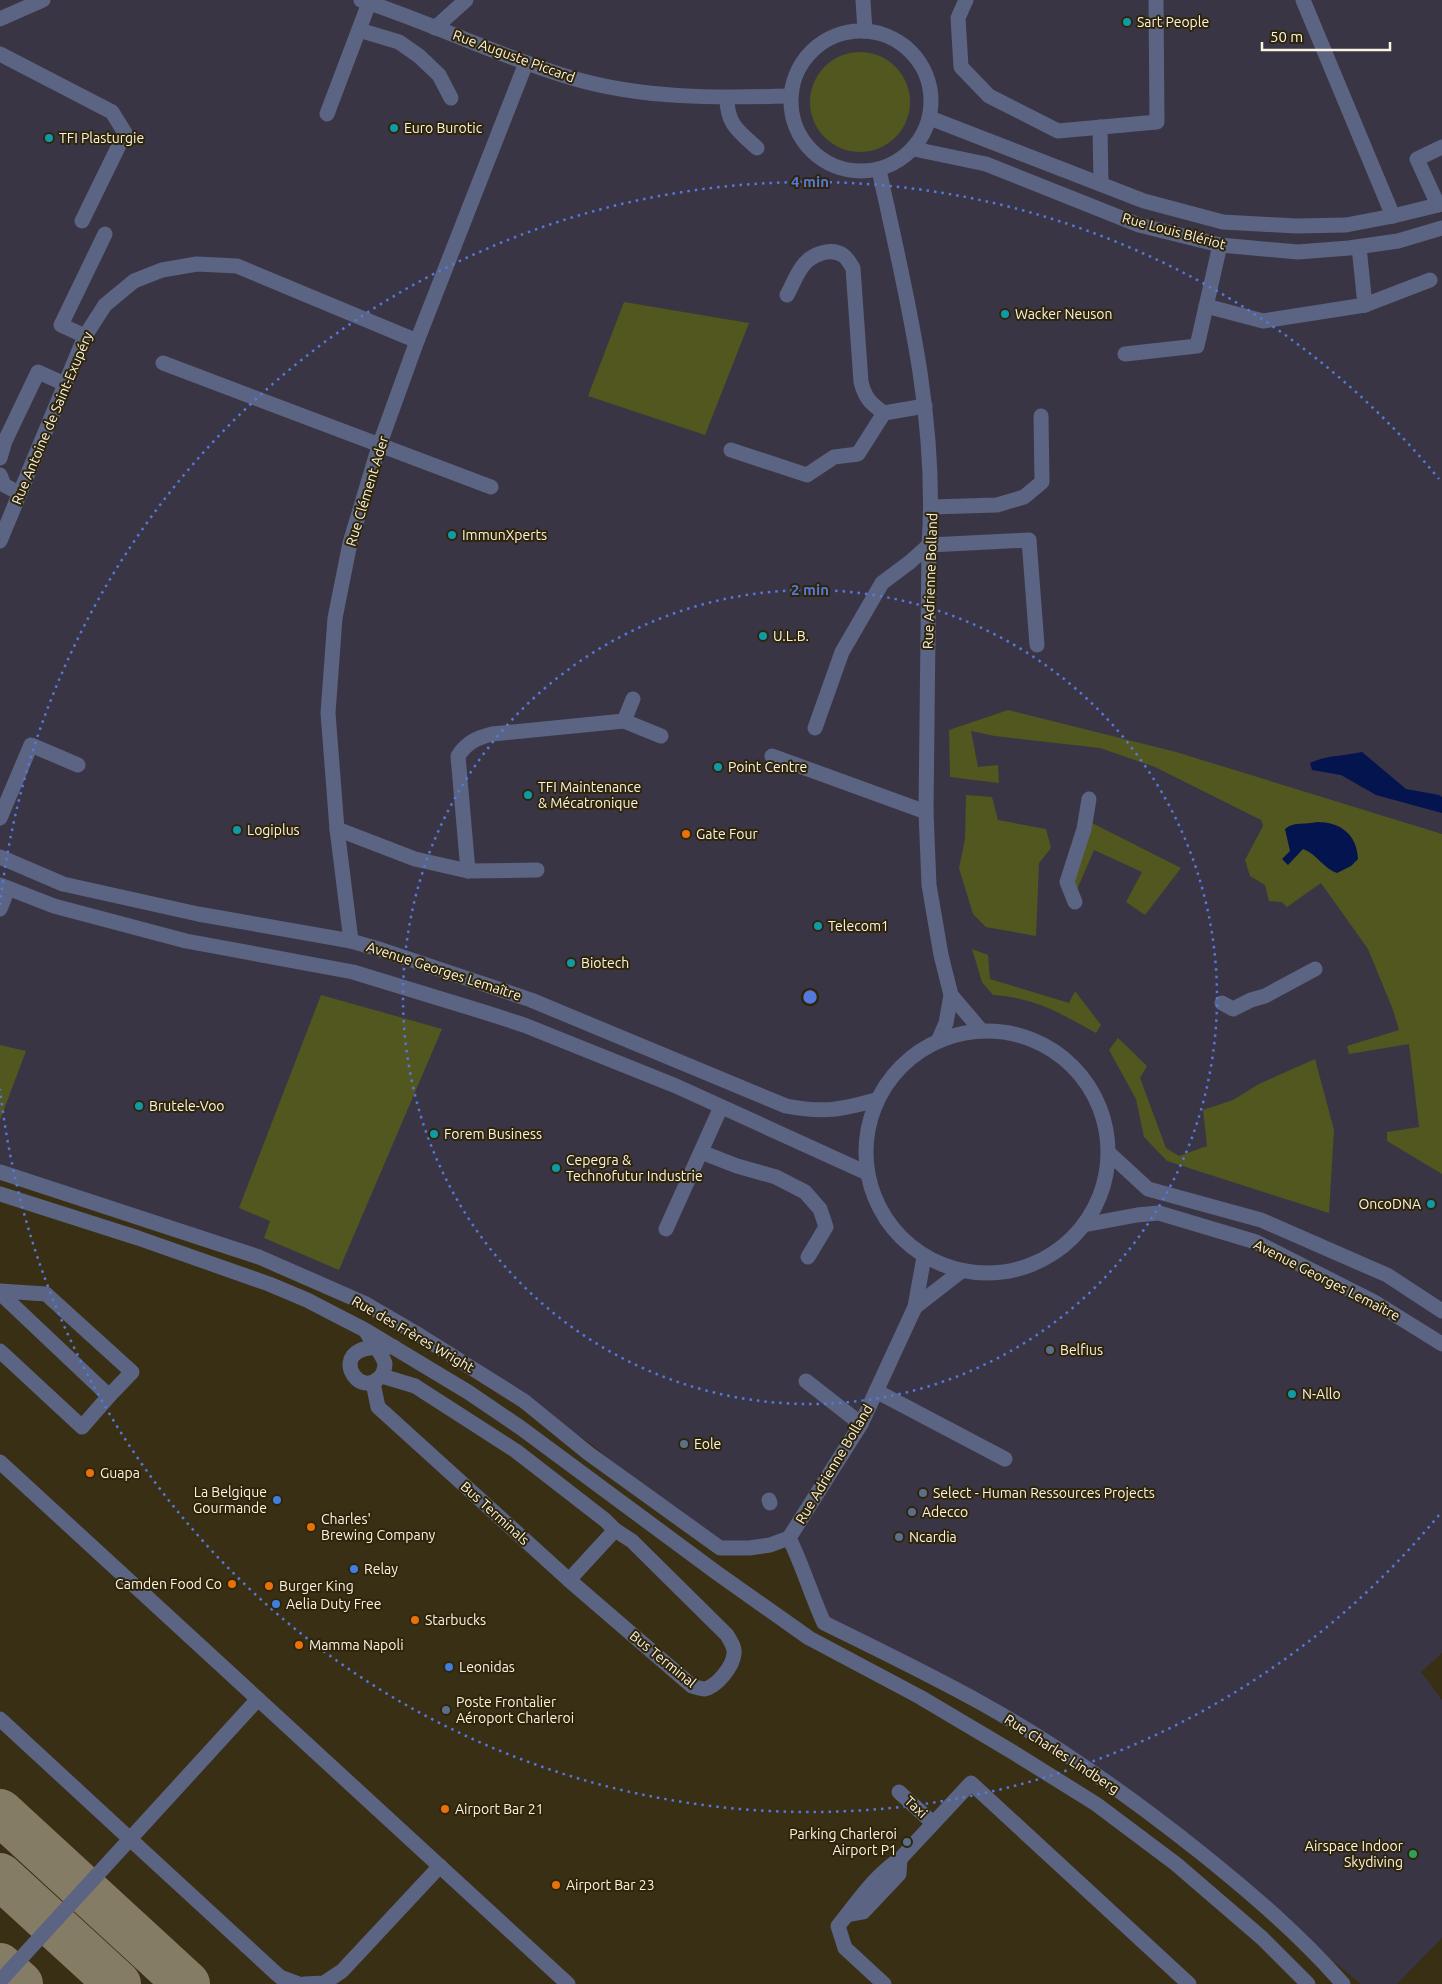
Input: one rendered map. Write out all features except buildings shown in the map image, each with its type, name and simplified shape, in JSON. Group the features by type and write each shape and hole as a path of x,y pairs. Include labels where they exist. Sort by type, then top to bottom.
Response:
{"street":[{"path":"0,18 43,0"},
{"path":"435,28 466,0"},
{"path":"863,0 865,31"},
{"path":"966,0 958,18 961,66 990,96 1058,131 1157,122 1156,0"},
{"path":"1303,0 1393,216"},
{"path":"327,114 359,30 365,1"},
{"name":"Rue Auguste Piccard","path":"365,1 526,64 612,87 666,95 727,98 791,96"},
{"path":"359,30 399,42 419,56 439,75 451,98"},
{"path":"865,31 885,35 904,45 918,59 928,78 932,98 930,118 924,135 914,149 898,162 879,170 856,172 835,167 816,156 801,139 792,118 791,96 795,76 806,56 816,47 842,33 865,31"},
{"path":"0,54 112,112 125,133 82,221"},
{"name":"Rue Clément Ader","path":"351,941 337,829 328,713 334,618 350,543 379,446 417,341 526,64"},
{"path":"727,98 727,112 734,127 756,148"},
{"name":"Rue Louis Blériot","path":"930,118 1144,201 1223,222 1296,226 1336,225 1393,216 1440,204"},
{"path":"1100,127 1102,184"},
{"path":"1440,204 1417,159 1442,147"},
{"name":"Rue Louis Blériot","path":"914,149 986,164 1139,225 1220,245 1298,252 1359,247 1398,241 1442,228"},
{"name":"Rue Adrienne Bolland","path":"879,170 902,275 925,406 932,507 929,545 926,812 929,885 941,955 951,995 946,1023 939,1039"},
{"path":"85,336 61,325 105,234"},
{"path":"1125,354 1197,346 1220,245"},
{"path":"1359,247 1365,305"},
{"path":"787,295 803,265 814,257 826,252 837,252 845,256 853,268 861,382 865,395 884,413"},
{"name":"Rue Antoine de Saint-Exupéry","path":"0,541 85,336 105,305 134,282 162,270 196,264 237,266 417,341"},
{"path":"1206,306 1263,321 1365,305 1430,280"},
{"path":"163,363 491,487"},
{"path":"0,458 5,441 38,372 65,384"},
{"path":"731,450 807,475 834,457 858,454 884,413 925,406"},
{"path":"932,507 997,505 1024,497 1042,482 1041,416"},
{"path":"0,475 4,485 19,493"},
{"path":"815,728 842,652 882,583 929,545 1029,540 1037,645"},
{"path":"624,720 633,699"},
{"path":"468,871 458,756 464,746 478,737 492,734 624,720 661,736"},
{"path":"0,818 31,745 78,765"},
{"path":"772,756 926,812"},
{"path":"1075,902 1067,882 1084,829 1089,799"},
{"path":"337,829 415,859 468,871 536,870"},
{"name":"Avenue Georges Lemaître","path":"0,858 63,884 198,914 351,941 382,950 531,1000 786,1106 812,1111 844,1109 876,1100"},
{"path":"0,909 4,887"},
{"name":"Avenue Georges Lemaître","path":"4,887 54,906 186,941 352,972 524,1025 658,1079 867,1173"},
{"path":"1222,1002 1233,1009 1251,1000 1265,996 1315,969"},
{"name":"Rue Adrienne Bolland","path":"951,995 980,1029"},
{"path":"980,1029 1008,1031 1043,1043 1075,1066 1101,1105 1110,1154 1089,1224 1080,1233 1036,1265 1006,1274 960,1272 924,1257 890,1227 867,1173 866,1135 876,1100 885,1085 905,1061 939,1039 980,1029"},
{"path":"666,1229 721,1107"},
{"path":"701,1152 737,1166 776,1176 805,1192 820,1209 826,1228 808,1257"},
{"name":"Avenue Georges Lemaître","path":"1110,1154 1148,1189 1261,1220 1387,1275 1442,1310"},
{"name":"Rue des Frères Wright","path":"0,1172 259,1257 364,1303 524,1401 588,1453 720,1548 749,1548 770,1545 789,1538"},
{"path":"0,1194 138,1238 269,1284 307,1300 394,1347 468,1392 513,1423 809,1638 920,1697 1096,1804 1176,1864 1262,1938 1308,1984"},
{"name":"Avenue Georges Lemaître","path":"1089,1224 1137,1215 1160,1213 1256,1242 1376,1303 1442,1344"},
{"name":"Rue Adrienne Bolland","path":"789,1538 861,1424 915,1307 924,1257"},
{"name":"Rue Adrienne Bolland","path":"915,1307 960,1272"},
{"path":"0,1292 109,1396"},
{"path":"0,1292 46,1294 132,1372 82,1427 0,1351"},
{"path":"365,1330 376,1347 385,1364 378,1379 361,1383 352,1375 350,1364 359,1351 376,1347 394,1347"},
{"name":"Bus Terminal","path":"378,1379 415,1386 516,1451 632,1541 727,1635 733,1645 734,1654 723,1675 707,1688 702,1689 692,1686 569,1580"},
{"name":"Bus Terminals","path":"378,1379 378,1407 569,1580"},
{"path":"806,1381 861,1424"},
{"path":"876,1391 1005,1459"},
{"path":"0,1462 568,1984"},
{"path":"569,1580 610,1525"},
{"name":"Rue Charles Lindberg","path":"789,1538 803,1565 812,1597 824,1624 907,1664 983,1704 1080,1764 1164,1823 1260,1901 1315,1953 1343,1984"},
{"path":"0,1981 258,1699"},
{"path":"0,1719 280,1977 299,1984"},
{"path":"884,1984 845,1948 838,1926 851,1909 858,1908 895,1871 895,1862 971,1783 1189,1984"},
{"name":"Taxi","path":"899,1792 933,1823"},
{"path":"304,1984 324,1983 342,1971 440,1866"}],"shaded area":[{"path":"0,0 1442,0 1442,1653 1421,1672 1442,1700 1442,1938 1397,1984 1361,1984 1250,1892 1080,1763 824,1623 789,1538 720,1548 587,1441 419,1335 259,1257 0,1172"},
{"path":"1362,752 1406,789 1442,797 1442,813 1376,795 1341,775 1312,770 1310,763 1329,757"},
{"path":"1317,822 1333,824 1351,836 1357,850 1358,859 1351,866 1337,873 1303,849 1288,865 1282,859 1290,851 1285,829 1296,824"}],"green space":[{"path":"860,52 879,56 896,66 906,83 910,102 906,121 896,138 879,148 860,152 841,148 824,138 814,121 810,102 814,83 824,66 841,56"},
{"path":"624,302 749,323 705,435 588,396"},
{"path":"1008,710 1176,752 1442,834 1442,1174 1387,1141 1387,1132 1419,1127 1409,1044 1349,1054 1347,1046 1399,1030 1393,1010 1368,949 1321,883 1287,907 1282,902 1269,901 1265,885 1250,876 1245,860 1263,826 1261,820 1155,767 1100,748 995,736 971,731 978,767 998,765 999,783 950,777 949,730"},
{"path":"966,795 992,797 998,820 1046,829 1051,848 1039,863 1036,936 986,927 973,914 959,868 965,839"},
{"path":"1092,823 1181,868 1145,915 1126,902 1142,872 1094,850 1075,894 1072,881"},
{"path":"972,949 988,955 990,979 1069,1003 1075,991 1101,1025 1096,1033 1059,1013 1035,1003 993,995 982,982"},
{"path":"321,995 442,1029 339,1270 264,1238 270,1221 239,1208"},
{"path":"1118,1038 1147,1066 1140,1078 1166,1148 1179,1156 1207,1146 1203,1110 1233,1100 1259,1084 1315,1059 1334,1130 1329,1213 1167,1161 1144,1137 1136,1099 1109,1050"},
{"path":"0,1045 26,1051 0,1120"}],"taxiway":[{"path":"0,1812 187,1984"},
{"path":"0,1876 118,1984"},
{"path":"0,1966 20,1984"}],"place":[{"name":"Sart People","path":"1127,22"},
{"name":"Euro Burotic","path":"394,128"},
{"name":"TFI Plasturgie","path":"49,138"},
{"name":"Wacker Neuson","path":"1005,314"},
{"name":"ImmunXperts","path":"452,535"},
{"name":"U.L.B.","path":"763,636"},
{"name":"Point Centre","path":"718,767"},
{"name":"TFI Maintenance & Mécatronique","path":"528,795"},
{"name":"Logiplus","path":"237,830"},
{"name":"Gate Four","path":"686,834"},
{"name":"Telecom1","path":"818,926"},
{"name":"Biotech","path":"571,963"},
{"name":"Brutele-Voo","path":"139,1106"},
{"name":"Forem Business","path":"434,1134"},
{"name":"Cepegra & Technofutur Industrie","path":"556,1168"},
{"name":"OncoDNA","path":"1431,1204"},
{"name":"Belfius","path":"1050,1350"},
{"name":"N-Allo","path":"1292,1394"},
{"name":"Eole","path":"684,1444"},
{"name":"Guapa","path":"90,1473"},
{"name":"Select - Human Ressources Projects","path":"923,1493"},
{"name":"La Belgique Gourmande","path":"277,1500"},
{"name":"Adecco","path":"912,1512"},
{"name":"Charles' Brewing Company","path":"311,1527"},
{"name":"Ncardia","path":"899,1537"},
{"name":"Relay","path":"354,1569"},
{"name":"Camden Food Co","path":"232,1584"},
{"name":"Burger King","path":"269,1586"},
{"name":"Aelia Duty Free","path":"276,1604"},
{"name":"Starbucks","path":"415,1620"},
{"name":"Mamma Napoli","path":"299,1645"},
{"name":"Leonidas","path":"449,1667"},
{"name":"Poste Frontalier Aéroport Charleroi","path":"446,1710"},
{"name":"Airport Bar 21","path":"445,1809"},
{"name":"Parking Charleroi Airport P1","path":"907,1842"},
{"name":"Airspace Indoor Skydiving","path":"1413,1854"},
{"name":"Airport Bar 23","path":"556,1885"}]}
